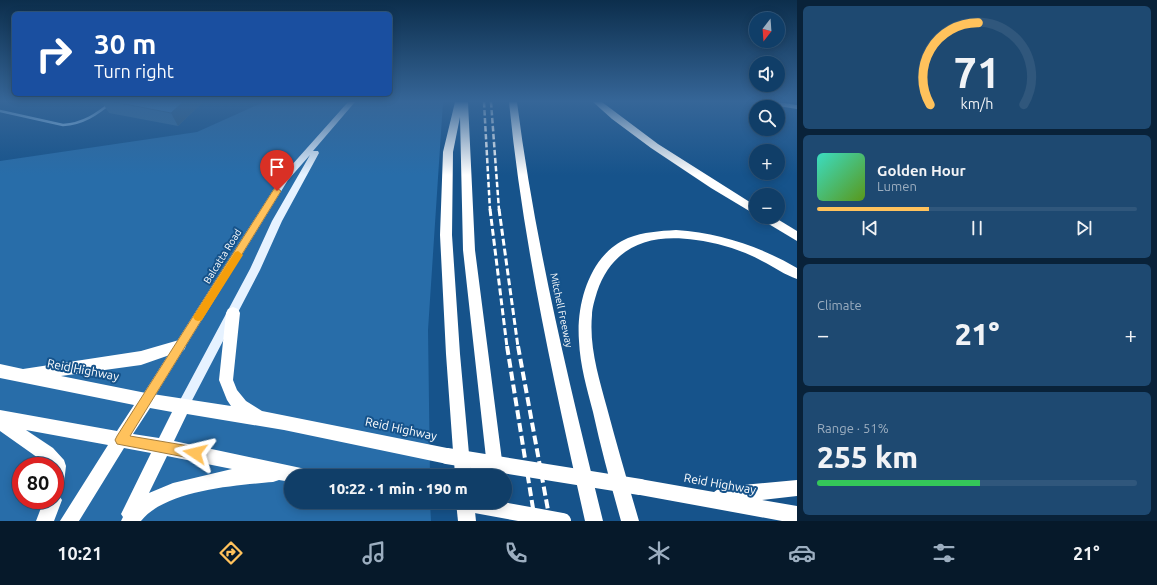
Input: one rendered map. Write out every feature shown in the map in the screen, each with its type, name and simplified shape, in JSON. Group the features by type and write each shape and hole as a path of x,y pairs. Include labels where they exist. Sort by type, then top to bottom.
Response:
{"highway":[{"path":"454,126 448,152 446,236 453,354 462,469"},
{"path":"465,126 469,250 495,469"},
{"name":"Mitchell Freeway","path":"516,126 532,239 548,318 594,521"},
{"path":"626,126 679,163 749,207"},
{"path":"777,224 797,237"},
{"path":"630,521 586,356 585,316 596,276 612,254 625,245 650,236 674,233 693,234 739,245 764,255 797,274"},
{"path":"233,313 226,380 232,395 241,406 261,418"},
{"path":"18,375 141,358 180,346"},
{"name":"Reid Highway","path":"0,371 146,400 261,418 447,456 640,487 797,515"},
{"path":"69,521 146,400"},
{"path":"129,521 183,406"},
{"path":"0,418 163,448 284,473"},
{"path":"0,422 50,457"},
{"path":"129,521 149,502 173,491 225,478 284,475"},
{"path":"705,498 797,488"},
{"path":"45,521 50,509"},
{"path":"466,509 467,521"},
{"path":"497,509 563,521"},
{"path":"501,509 502,521"}],"main road":[{"name":"Balcatta Road","path":"146,400 229,270 285,178 332,126"},
{"name":"Balcatta Road","path":"183,406 255,270 277,221 298,181 327,132"}],"shaded area":[{"path":"210,126 441,126 428,330 430,469 284,469 284,509 430,509 431,521 0,521 0,161 197,132"}],"railway":[{"path":"485,126 490,210"},
{"path":"493,126 499,210"},
{"path":"490,209 507,347"},
{"path":"499,209 518,347"},
{"path":"507,346 535,521"},
{"path":"518,346 550,521"}],"slow traffic":[{"path":"198,317 238,255"}],"route":[{"path":"195,453 121,440 229,270 277,191"}]}
